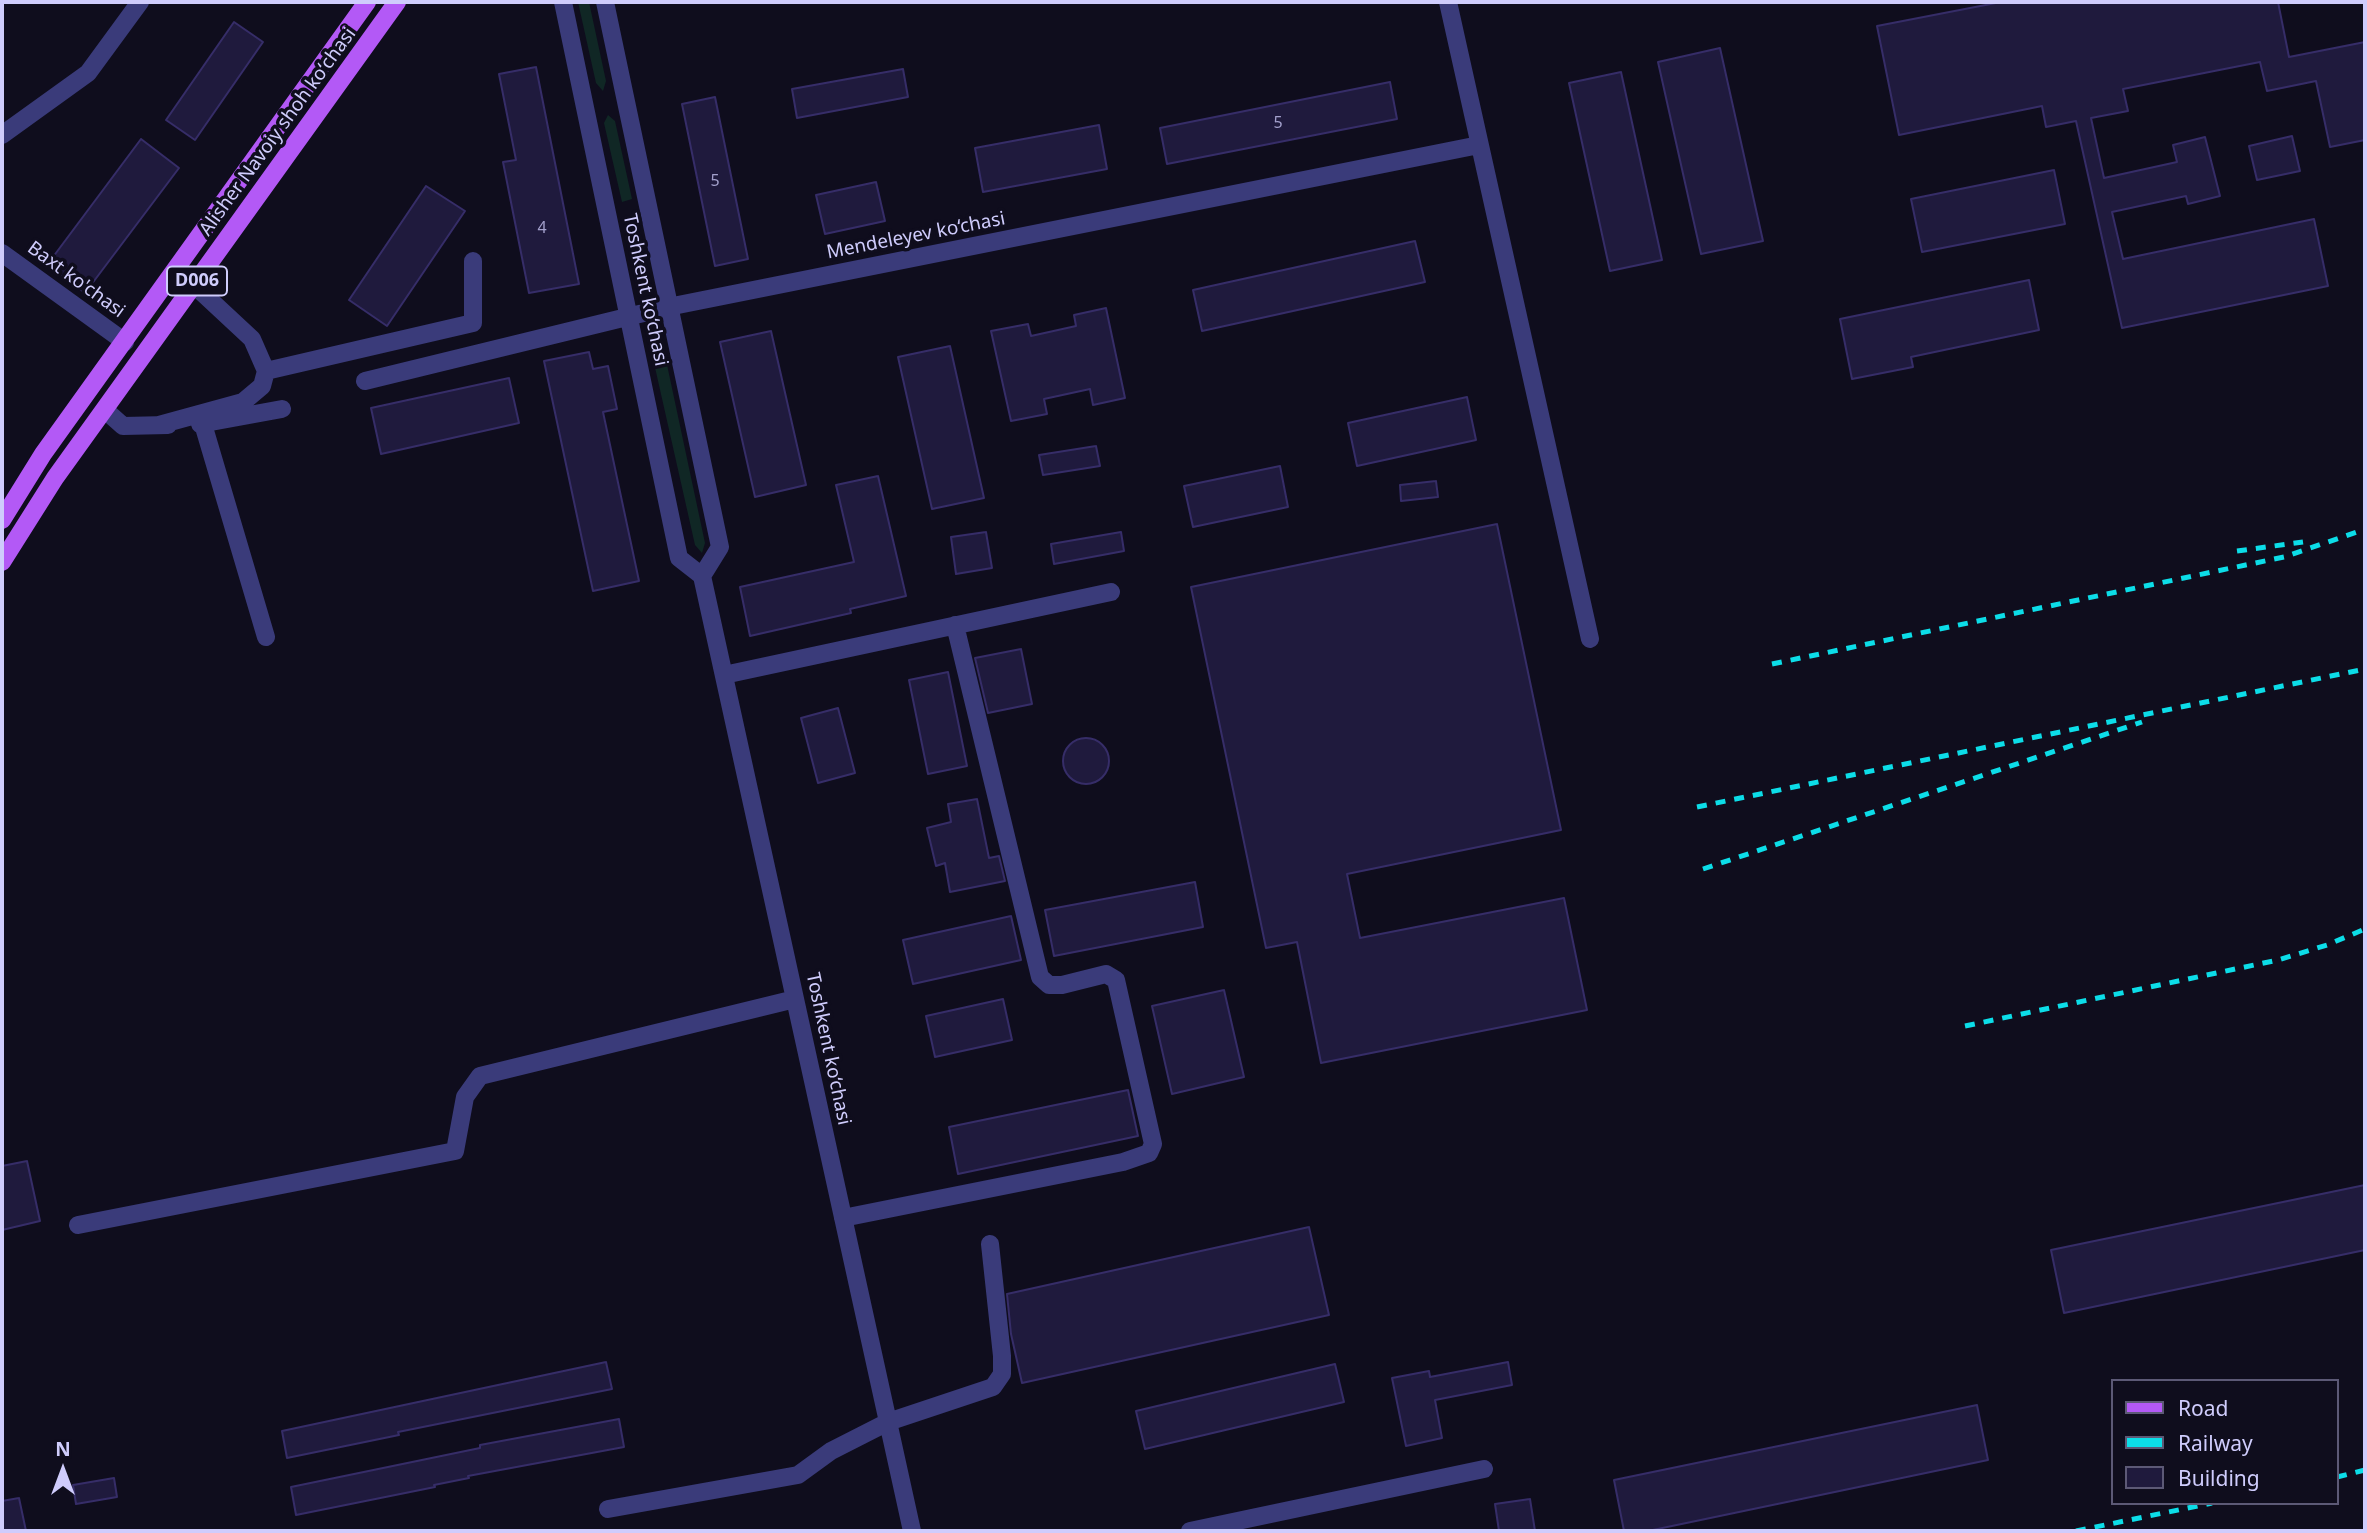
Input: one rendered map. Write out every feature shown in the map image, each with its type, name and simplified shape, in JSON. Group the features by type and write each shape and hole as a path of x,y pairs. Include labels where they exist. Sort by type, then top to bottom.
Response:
{"main road":[{"name":"Alisher Navoiy shoh koʻchasi","path":"2,520 43,454 367,2"},
{"name":"Alisher Navoiy shoh koʻchasi","path":"2,562 55,478 397,2"}],"street":[{"path":"2,135 88,74 140,2"},
{"name":"Toshkent ko‘chasi","path":"563,2 679,558 702,576 912,1531"},
{"name":"Toshkent ko‘chasi","path":"605,2 720,547 702,576"},
{"path":"1448,2 1590,639"},
{"name":"Mendeleyev ko‘chasi","path":"365,381 668,307 1479,145"},
{"name":"Baxt ko'chasi","path":"2,253 125,342"},
{"path":"266,371 473,323 473,261"},
{"path":"159,425 243,402 261,386 266,371 252,339 194,285"},
{"path":"105,410 123,426 203,424 282,409"},
{"path":"203,424 266,637"},
{"path":"724,675 1111,592"},
{"path":"843,1218 1123,1162 1149,1153 1153,1144 1116,980 1106,974 1062,985 1049,985 1040,977 955,625"},
{"path":"78,1225 455,1152 466,1097 480,1076 795,999"},
{"path":"608,1509 798,1475 831,1451 888,1422 993,1387 1002,1374 1002,1356 990,1244"},
{"path":"1190,1531 1484,1469"}],"green space":[{"path":"578,2 589,2 606,81 603,91 596,83"},
{"path":"608,115 615,121 632,199 622,202 604,123"},
{"path":"658,354 666,360 705,543 702,553 695,545 654,363"}],"building":[{"path":"2001,2 2278,2 2289,57 2365,42 2365,140 2330,147 2316,81 2267,91 2260,62 2123,89 2128,111 2091,118 2104,178 2177,162 2173,145 2205,137 2220,196 2188,204 2186,196 2112,212 2123,259 2314,219 2328,286 2122,328 2076,121 2046,127 2042,106 1899,135 1877,26"},
{"path":"234,22 263,42 195,140 166,120"},
{"path":"1720,48 1763,241 1701,254 1658,62"},
{"path":"536,67 579,284 529,293 503,162 516,160 499,74"},
{"path":"903,69 908,97 797,118 792,89"},
{"path":"1621,72 1662,260 1610,271 1569,83"},
{"path":"1390,82 1397,119 1167,164 1160,128"},
{"path":"715,97 748,259 715,266 682,104"},
{"path":"1099,125 1107,169 983,192 975,148"},
{"path":"2292,136 2300,171 2257,180 2249,146"},
{"path":"141,139 179,168 85,293 47,265"},
{"path":"2054,170 2065,224 1922,252 1911,199"},
{"path":"876,182 885,221 825,234 816,195"},
{"path":"426,186 465,211 387,326 349,300"},
{"path":"1415,241 1425,282 1202,331 1193,290"},
{"path":"2029,280 2039,330 1911,357 1913,367 1852,379 1840,319"},
{"path":"1106,308 1125,398 1093,405 1090,389 1044,399 1047,414 1011,421 991,331 1028,324 1031,336 1076,326 1074,315"},
{"path":"771,331 806,485 755,497 720,342"},
{"path":"950,346 984,498 932,509 898,357"},
{"path":"589,352 593,369 608,366 617,409 603,412 639,581 593,591 544,361"},
{"path":"509,378 519,423 381,454 371,408"},
{"path":"1467,397 1476,440 1357,466 1348,423"},
{"path":"1096,446 1100,466 1043,475 1039,455"},
{"path":"1280,466 1288,507 1193,527 1184,486"},
{"path":"878,476 906,596 850,609 851,613 750,636 740,587 854,562 836,485"},
{"path":"1436,481 1438,497 1401,501 1400,485"},
{"path":"1497,524 1561,830 1347,874 1360,938 1564,898 1587,1010 1321,1063 1297,942 1266,948 1191,587"},
{"path":"986,532 992,568 956,574 951,537"},
{"path":"1121,532 1124,551 1054,564 1051,544"},
{"path":"1021,649 1032,704 988,713 975,658"},
{"path":"948,672 967,766 928,774 909,680"},
{"path":"838,708 855,773 818,783 801,718"},
{"path":"1086,738 1102,745 1109,761 1102,777 1086,784 1070,777 1063,761 1070,745"},
{"path":"977,799 989,858 999,856 1005,881 950,892 945,863 936,866 927,828 951,822 948,804"},
{"path":"1195,882 1203,927 1054,956 1045,910"},
{"path":"1011,916 1021,960 913,984 903,940"},
{"path":"1224,990 1244,1077 1172,1094 1152,1006"},
{"path":"1003,999 1012,1040 935,1057 926,1016"},
{"path":"1128,1090 1138,1136 958,1174 949,1127"},
{"path":"27,1161 40,1221 2,1230 2,1166"},
{"path":"2365,1185 2365,1250 2064,1313 2051,1250"},
{"path":"1309,1227 1329,1315 1022,1383 1011,1334 1007,1294"},
{"path":"606,1362 612,1389 398,1432 399,1435 287,1458 282,1431"},
{"path":"1508,1362 1512,1385 1435,1400 1442,1438 1406,1446 1392,1378 1429,1371 1430,1377"},
{"path":"1335,1364 1344,1402 1145,1449 1136,1411"},
{"path":"1977,1405 1988,1460 1648,1531 1624,1531 1614,1480"},
{"path":"619,1419 624,1447 468,1476 469,1478 434,1485 435,1487 296,1515 291,1487 480,1448 480,1445"},
{"path":"114,1478 117,1497 76,1504 73,1485"},
{"path":"19,1498 26,1531 2,1531 2,1501"},
{"path":"1530,1499 1535,1531 1499,1531 1495,1504"}],"railway":[{"path":"1772,664 2284,557 2363,530"},
{"path":"2237,551 2303,542"},
{"path":"1697,807 2365,669"},
{"path":"1703,869 2142,722"},
{"path":"1965,1026 2278,960 2327,945 2365,929"},
{"path":"2339,1476 2365,1470"},
{"path":"2076,1531 2202,1505"}]}
